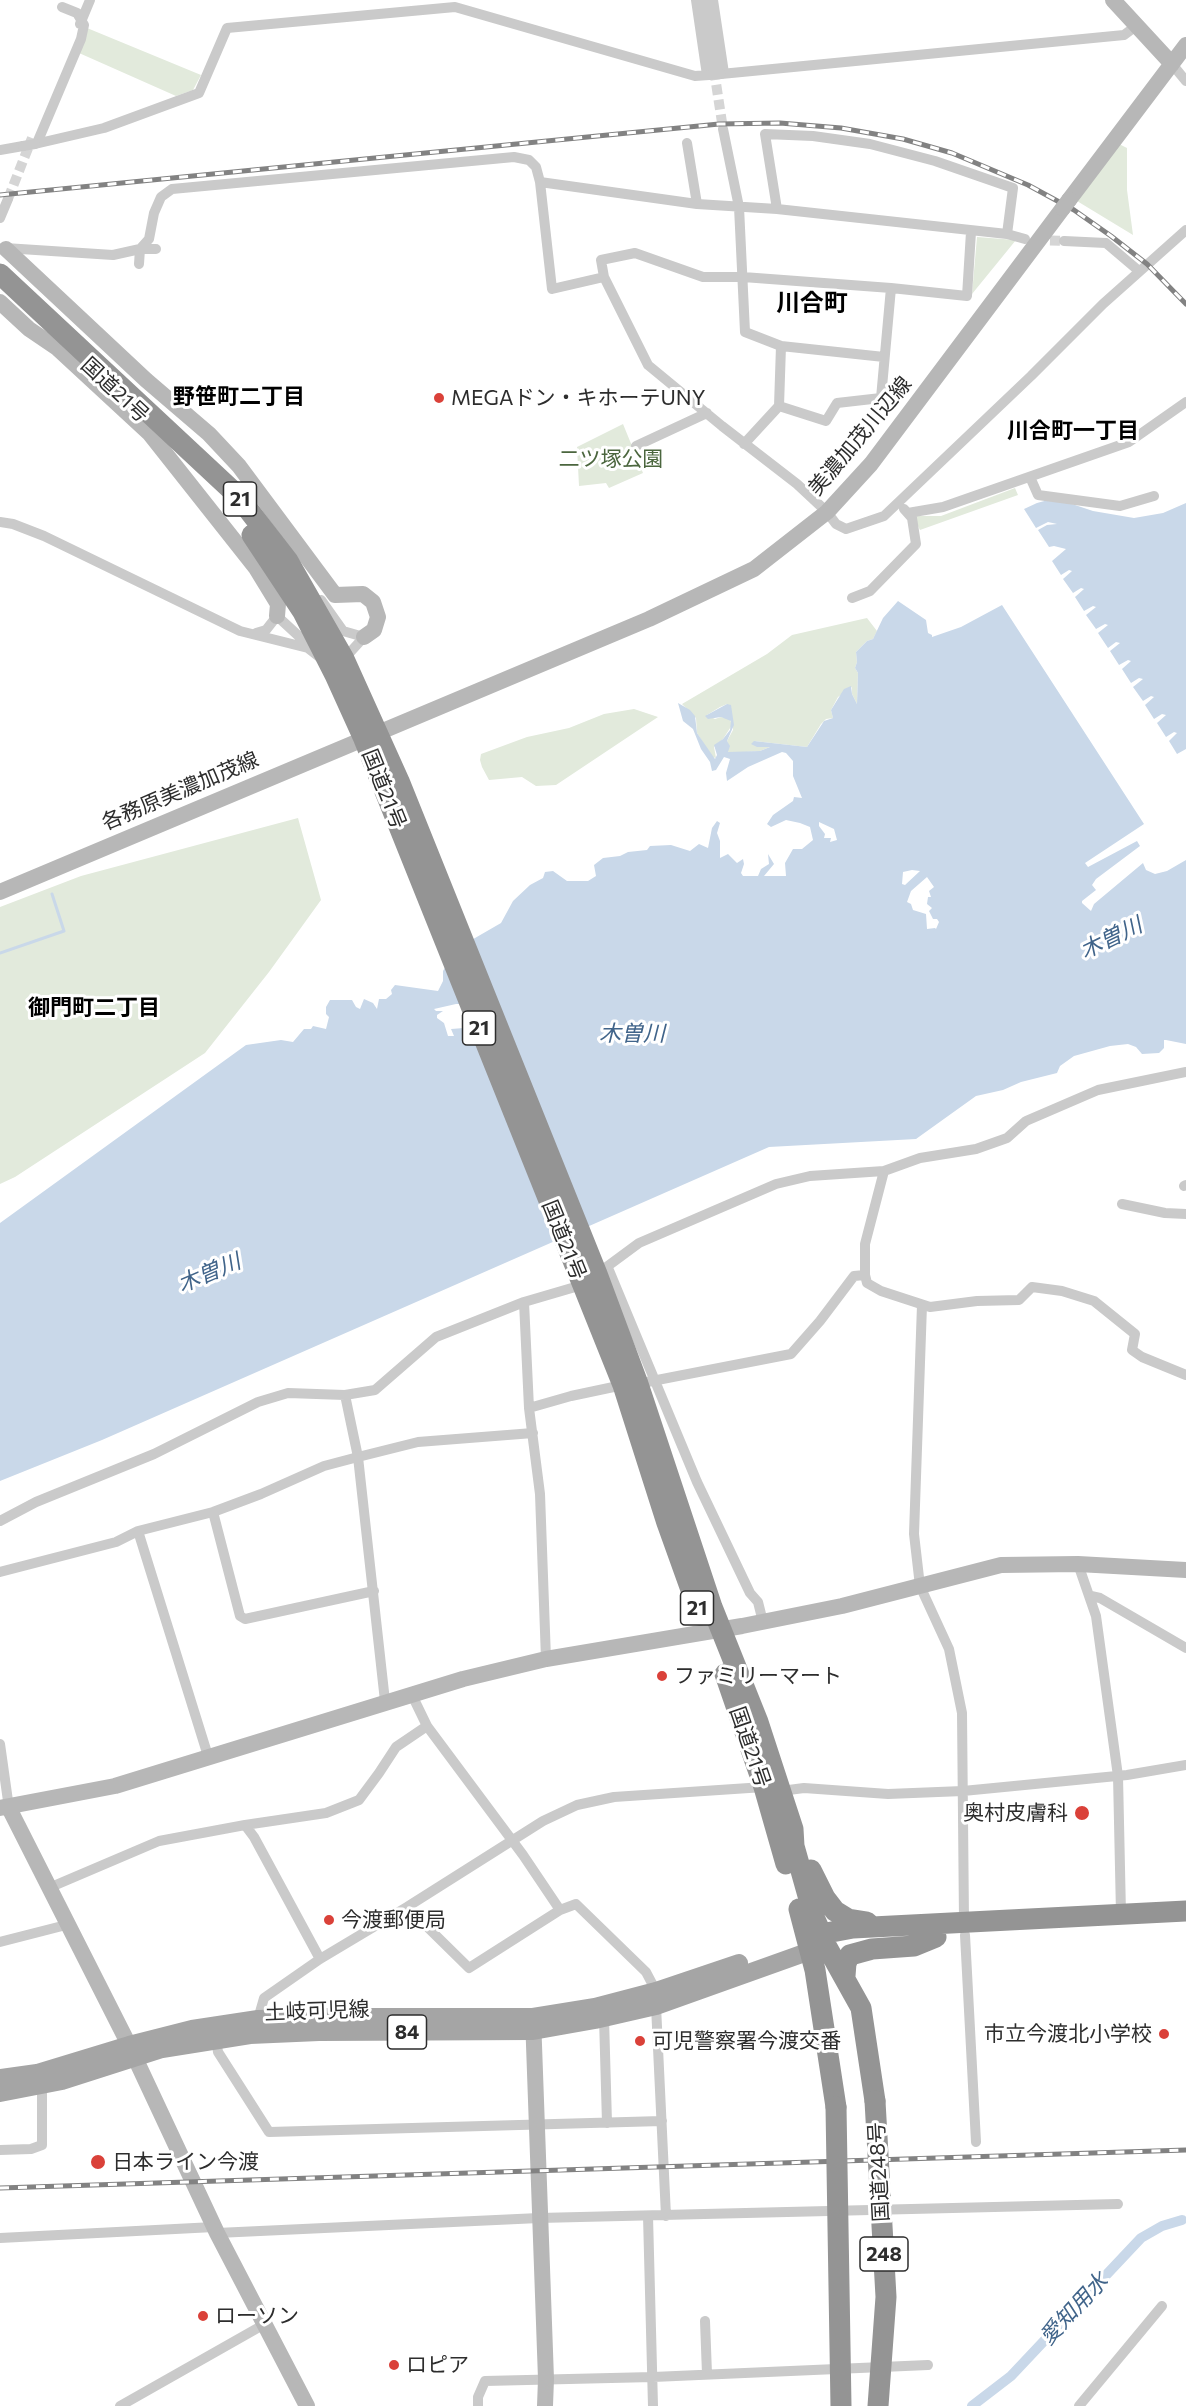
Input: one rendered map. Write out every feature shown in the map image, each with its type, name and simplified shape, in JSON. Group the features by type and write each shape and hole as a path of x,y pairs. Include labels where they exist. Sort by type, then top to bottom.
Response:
{"highway":[{"name":"国道21号","path":"1,264 237,495 288,561 340,667 371,736 638,1383 667,1523 714,1630 720,1659 773,1789 793,1829 794,1846 814,1917 816,1943"},
{"name":"国道21号","path":"1,264 183,454 242,523 340,667"},
{"name":"国道21号","path":"773,1789 816,1943"},
{"path":"793,1829 803,1843 812,1874 835,1911 848,1919 863,1922 917,1922 930,1931"},
{"path":"816,1943 854,1928 930,1931 1121,1914 1186,1911"},
{"path":"964,1928 1186,1926"},
{"path":"844,1976 850,1955 857,1952 914,1946 930,1931"},
{"name":"国道248号","path":"816,1943 844,1976 861,2008 875,2101 886,2297 878,2406"},
{"name":"国道248号","path":"816,1943 836,2107 841,2406"}],"main road":[{"name":"土岐可児線","path":"0,2093 39,2086 100,2070 131,2051 162,2049 250,2035 533,2024 604,2018 816,1943"},
{"name":"土岐可児線","path":"0,2078 37,2073 131,2051 192,2029 258,2019 306,2017 533,2024 595,2007 656,1998"}],"street":[{"path":"81,22 90,0"},
{"path":"696,0 715,73"},
{"path":"705,0 715,73"},
{"path":"713,0 715,73"},
{"path":"1113,0 1186,81"},
{"path":"35,142 81,39 84,25 77,13 62,7"},
{"path":"0,150 104,128 199,93 227,28 455,7 695,76 1124,35 1136,26"},
{"name":"美濃加茂川辺線","path":"371,736 712,590 754,569 827,512 884,448 1186,45"},
{"path":"723,129 739,207 742,298 746,333 781,346 884,357"},
{"path":"777,209 765,134 813,136 870,144 935,161 1013,188 1007,234"},
{"path":"687,143 697,204"},
{"path":"139,264 140,249 149,239 154,213 161,197 172,189 514,157 530,160 536,167 540,182 552,289 604,277"},
{"path":"540,182 697,204 777,209 971,232 1007,234 1025,240"},
{"path":"0,218 8,199"},
{"path":"971,232 967,296 743,277 703,277 635,253 601,260 604,277 648,364 796,484 827,512 836,524 846,529 884,516 899,503 1139,271 1186,230"},
{"path":"1064,241 1106,243 1139,271"},
{"path":"1,264 113,255 140,249 156,249"},
{"path":"0,522 13,524 44,536 240,631 256,633 308,648 320,655 327,668 340,667 364,637 374,630 378,617 373,602 363,594 335,595 239,466 209,434 82,321 1,264"},
{"path":"779,406 826,421 837,403 881,398 891,288"},
{"path":"0,302 29,329 58,346 150,434 256,568 278,604 278,616 266,630 256,633"},
{"path":"69,335 82,321"},
{"path":"744,444 779,406 781,346"},
{"path":"908,513 943,507 1129,442 1186,402"},
{"path":"636,446 707,413"},
{"path":"1030,477 1038,495 1120,506 1154,496"},
{"path":"852,598 870,591 916,544 912,518 899,503"},
{"path":"288,561 306,577 342,631 364,637"},
{"path":"278,616 303,640 308,648"},
{"name":"各務原美濃加茂線","path":"0,892 371,736"},
{"path":"0,1521 36,1503 154,1454 258,1402 288,1393 345,1395 375,1390 436,1337 524,1302 591,1271 639,1243 776,1184 810,1176 884,1171 920,1158 976,1149 1007,1137 1026,1121 1098,1090 1186,1072"},
{"path":"884,1171 865,1244 867,1283 881,1291 930,1307 1019,1300 1032,1287 1062,1291 1094,1301 1135,1334 1132,1350 1142,1357 1186,1375"},
{"path":"1122,1204 1165,1213 1186,1214"},
{"path":"591,1271 638,1383 697,1482 750,1593 760,1607 763,1622"},
{"path":"530,1408 571,1396 791,1354 820,1321 854,1276 865,1275"},
{"path":"524,1302 530,1408 540,1494 546,1659"},
{"path":"922,1305 914,1534 920,1586 949,1649 963,1713 964,1928 976,2142"},
{"path":"345,1395 358,1457 385,1701"},
{"path":"0,1572 116,1542 138,1531 213,1512 324,1466 358,1457 418,1442 533,1433"},
{"path":"213,1512 240,1616 245,1619 374,1591"},
{"path":"138,1531 208,1756"},
{"path":"1078,1564 1091,1596 1096,1616 1118,1776 1121,1914"},
{"path":"5,1808 115,1786 411,1693 546,1659 644,1644 842,1606 1001,1565 1078,1564 1186,1570"},
{"path":"1091,1596 1100,1598 1186,1648"},
{"path":"411,1693 427,1726 560,1910"},
{"path":"51,1887 159,1841 326,1813 359,1800 396,1748 427,1726"},
{"path":"0,1744 5,1808 70,1924 215,2230 307,2406"},
{"path":"258,2019 264,1998 320,1959 543,1821 577,1805 614,1797 773,1789 804,1788 888,1794 963,1791 1118,1776 1186,1765"},
{"path":"245,1825 260,1847 320,1959"},
{"path":"407,1907 469,1968 560,1910 576,1904 646,1972 656,1998 666,2216"},
{"path":"0,1942 70,1924"},
{"path":"604,2018 607,2123"},
{"path":"533,2024 546,2379 545,2406"},
{"path":"216,2040 218,2052 269,2132 662,2121"},
{"path":"0,2150 31,2149 42,2145 42,2093 39,2086"},
{"path":"0,2238 539,2218 1118,2204"},
{"path":"648,2216 654,2406"},
{"path":"1079,2406 1162,2306"},
{"path":"705,2321 707,2374"},
{"path":"120,2406 140,2401 263,2325"},
{"path":"478,2406 478,2397 485,2381 653,2377 928,2365"}],"green space":[{"path":"87,28 201,75 193,90 176,96 79,53"},
{"path":"1119,144 1127,148 1127,190 1133,235 1077,201"},
{"path":"977,237 1016,240 972,294"},
{"name":"二ツ塚公園","path":"623,424 643,473 609,488 606,483 579,486 577,447"},
{"path":"1015,488 1018,495 920,530 913,516 941,516"},
{"path":"867,618 877,631 873,639 867,641 856,652 857,704 852,694 852,687 838,697 831,710 833,718 826,719 821,724 807,747 754,741 770,747 760,751 730,753 727,751 729,748 727,741 733,730 733,721 727,704 707,715 715,719 721,717 730,719 732,725 723,739 714,747 716,758 712,757 697,733 696,718 682,704 767,654 792,635"},
{"path":"634,709 658,717 556,785 536,786 522,777 489,780 482,767 481,754 527,737 569,728 604,714"},
{"path":"298,818 321,900 269,972 205,1053 15,1177 0,1184 0,907 81,876"}],"water":[{"path":"1048,500 1134,518 1163,513 1186,503 1186,749 1177,754 1169,741 1177,733 1174,732 1166,737 1157,723 1166,715 1162,714 1154,719 1145,705 1154,697 1151,696 1143,701 1133,687 1143,679 1139,678 1131,683 1122,669 1131,661 1128,660 1119,665 1110,651 1120,643 1116,642 1108,648 1098,633 1108,625 1105,624 1096,629 1086,615 1096,607 1093,606 1084,611 1075,597 1084,589 1081,588 1073,593 1063,579 1072,571 1069,570 1061,575 1052,561 1066,549 1049,547 1038,530 1047,525 1057,524 1048,522 1036,528 1024,509"},
{"name":"木曽川","path":"898,601 926,620 928,633 932,637 961,627 1002,605 1144,824 1085,863 1088,867 1137,841 1140,846 1096,879 1092,885 1096,890 1082,901 1091,911 1094,904 1143,863 1146,870 1155,874 1167,871 1186,860 1186,1044 1164,1040 1164,1048 1159,1053 1142,1054 1136,1047 1128,1044 1110,1046 1074,1056 1060,1066 1057,1073 976,1096 916,1139 769,1147 102,1440 0,1481 0,1223 246,1045 281,1040 293,1042 304,1029 311,1029 313,1026 326,1029 329,1017 326,1014 326,1007 330,1000 352,1000 360,1009 364,999 373,1003 377,1009 379,999 386,999 392,994 391,990 395,985 438,991 443,981 443,971 456,949 501,923 513,901 530,885 543,878 545,872 553,871 567,881 588,881 596,876 594,865 603,858 647,850 650,846 671,845 690,851 699,844 708,848 712,828 717,821 720,823 717,833 720,841 720,858 728,854 737,863 743,859 741,873 743,876 758,876 761,869 769,864 768,854 774,864 764,876 786,876 785,863 793,849 802,849 813,840 810,827 800,823 786,820 771,827 767,824 773,815 793,801 794,797 802,798 793,776 793,761 782,752 748,767 727,781 726,773 730,759 724,757 716,770 712,771 710,762 701,749 693,729 683,721 678,703 695,716 697,733 715,759 717,755 714,745 730,730 731,721 721,717 708,719 705,716 727,704 731,705 734,725 727,741 730,746 728,752 760,751 770,747 757,747 751,744 754,741 807,747 824,721 833,718 831,710 844,689 851,686 857,704 856,652 867,641 873,639 883,618","holes":["819,822 834,829 837,840 830,842 831,838 824,838 825,834","912,870 920,871 905,885 902,884 903,872","927,877 934,887 929,891 931,897 928,897 927,904 932,908 929,911 933,919 939,922 936,929 927,929 926,914 913,910 911,904 907,902 911,891","463,1004 469,1024 464,1028 451,1029 454,1036 448,1036 444,1023 437,1018 437,1015 443,1011 434,1009"]}],"waterway":[{"path":"0,953 64,931 52,894"},
{"name":"愛知用水","path":"972,2406 1011,2376 1141,2238 1162,2226 1182,2220"}],"tunnel":[{"path":"714,70 723,129"},
{"path":"8,199 32,138"},
{"path":"1035,240 1064,241"}],"railway":[{"path":"0,195 719,124 780,123 841,128 903,139 952,153 1028,185 1074,210 1111,236 1147,264 1186,304"},
{"path":"0,2188 1186,2150"}],"place":[{"name":"MEGAドン・キホーテUNY","path":"439,398"},
{"name":"ファミリーマート","path":"662,1676"},
{"name":"奥村皮膚科","path":"1082,1813"},
{"name":"今渡郵便局","path":"329,1920"},
{"name":"市立今渡北小学校","path":"1164,2034"},
{"name":"可児警察署今渡交番","path":"640,2041"},
{"name":"日本ライン今渡","path":"98,2162"},
{"name":"ローソン","path":"203,2316"},
{"name":"ロピア","path":"394,2365"}],"district":[{"name":"川合町","path":"812,303"},
{"name":"野笹町二丁目","path":"239,397"},
{"name":"川合町一丁目","path":"1073,431"},
{"name":"御門町二丁目","path":"94,1008"}]}
